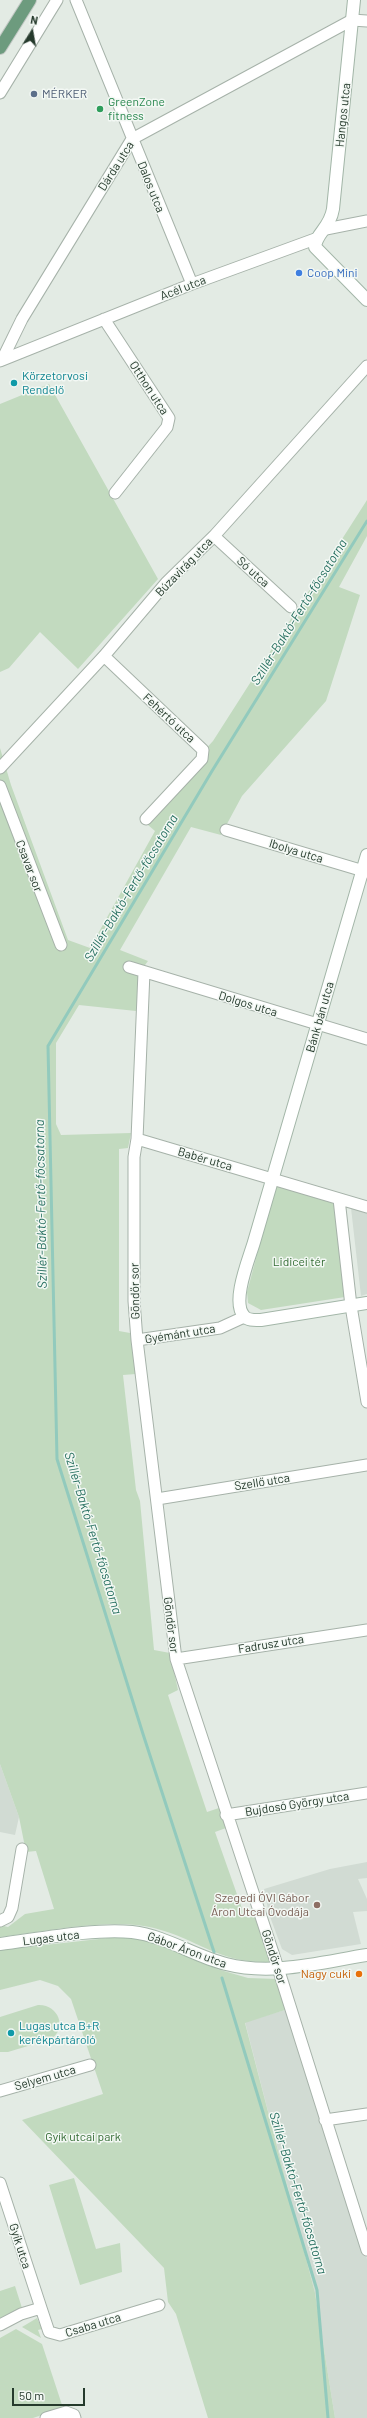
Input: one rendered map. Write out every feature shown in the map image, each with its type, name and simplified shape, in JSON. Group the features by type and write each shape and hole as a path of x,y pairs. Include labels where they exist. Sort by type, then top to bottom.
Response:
{"main road":[{"path":"0,48 30,0"}],"street":[{"path":"0,93 57,0"},
{"name":"Dalos utca","path":"76,0 192,284"},
{"name":"Hangos utca","path":"326,229 332,220 334,209 354,0"},
{"path":"352,20 367,21"},
{"name":"Dárda utca","path":"1,359 22,319 132,139 352,20"},
{"path":"367,221 326,229 316,239 315,247 320,254 367,300"},
{"name":"Acél utca","path":"1,359 295,244 316,239"},
{"name":"Otthon utca","path":"104,319 168,418 167,427 115,493"},
{"name":"Búzavirág utca","path":"0,768 104,656 166,583 214,536 367,366"},
{"name":"Só utca","path":"214,536 291,607"},
{"name":"Fehértó utca","path":"104,656 204,750 202,759 146,819"},
{"name":"Csavar sor","path":"0,786 61,945"},
{"name":"Ibolya utca","path":"226,830 365,871"},
{"name":"Bánk bán utca","path":"273,1178 365,871 367,855"},
{"name":"Dolgos utca","path":"129,967 367,1039"},
{"name":"Göndör sor","path":"144,972 137,1139 134,1157 134,1301 137,1340 176,1659 226,1815 278,1968 367,2250"},
{"name":"Babér utca","path":"137,1139 273,1178"},
{"path":"367,1207 273,1178 240,1293 239,1307 244,1317 250,1320 261,1320 367,1303"},
{"path":"338,1199 351,1306 367,1402"},
{"name":"Gyémánt utca","path":"137,1340 220,1328 244,1317"},
{"name":"Szellő utca","path":"157,1499 367,1465"},
{"name":"Fadrusz utca","path":"176,1659 367,1630"},
{"name":"Bujdosó György utca","path":"226,1815 367,1794"},
{"path":"0,1921 8,1917 12,1908 22,1849"},
{"name":"Gábor Áron utca","path":"102,1932 120,1931 147,1934 212,1960 235,1967 257,1969 278,1968 367,1955"},
{"name":"Lugas utca","path":"0,1944 102,1932"},
{"name":"Selyem utca","path":"0,2091 90,2065"},
{"path":"325,2120 367,2114"},
{"name":"Gyík utca","path":"0,2183 41,2308"},
{"name":"Csaba utca","path":"41,2308 49,2332 60,2335 159,2305"},
{"path":"0,2326 21,2314 41,2308"},
{"path":"46,2418 66,2412 74,2415 76,2418"}],"shaded area":[{"path":"351,1208 367,1212 367,1294 361,1296"},
{"path":"0,1764 19,1817 15,1835 0,1832"},
{"name":"Szegedi ÓVI Gábor Áron Utcai Óvodája","path":"367,1862 367,1878 358,1879 367,1899 367,1911 353,1912 361,1944 292,1955 282,1949 269,1914 264,1889 330,1869"},
{"path":"288,2009 367,2259 367,2418 335,2418 315,2293 245,2022"}],"green space":[{"path":"49,384 158,579 78,669 40,632 9,668 0,672 0,404"},
{"path":"367,500 367,536 339,587 360,595 326,701 242,796 221,835 191,827 120,950 148,961 142,969 139,1014 136,1011 79,1005 56,1043 56,1124 61,1135 131,1133 128,1148 119,1149 119,1331 130,1333 136,1374 123,1375 136,1490 140,1501 154,1650 170,1653 178,1690 168,1695 207,1812 219,1808 226,1828 215,1832 245,1917 254,1915 270,1962 252,1962 222,1955 170,1933 137,1925 118,1924 78,1926 0,1937 0,1925 8,1927 25,1914 54,1909 36,1851 26,1852 19,1817 0,1764 0,748 11,785 68,940 90,948 155,831 141,819 213,741"},
{"name":"Lidicei tér","path":"276,1184 335,1204 345,1297 261,1310 248,1303 247,1292"},
{"name":"Gyík utcai park","path":"108,1938 136,1938 168,1947 217,1969 248,1978 278,1979 288,2009 245,2023 315,2293 335,2418 208,2418 176,2314 168,2302 164,2268 22,2120 103,2094 71,1999 58,1986 40,1980 0,1990 0,1950"},
{"path":"38,2005 51,2008 55,2012 60,2023 56,2034 51,2039 8,2052 0,2052 0,2017"},
{"path":"74,2178 96,2249 120,2243 122,2272 80,2285 49,2185"},
{"path":"15,2286 22,2308 0,2319 0,2291"},
{"path":"37,2318 42,2329 38,2330 41,2338 22,2327"},
{"path":"16,2329 42,2344 63,2408 33,2418 0,2418 0,2338"}],"waterway":[{"name":"Szillér-Baktó-Fertő-főcsatorna","path":"214,1952 143,1734 57,1459 48,1046 212,771 367,521"},
{"name":"Szillér-Baktó-Fertő-főcsatorna","path":"222,1978 317,2290 328,2418"}],"place":[{"name":"MÉRKER","path":"34,94"},
{"name":"GreenZone fitness","path":"100,109"},
{"name":"Coop Mini","path":"299,273"},
{"name":"Körzetorvosi Rendelő","path":"14,383"},
{"name":"Szegedi ÓVI Gábor Áron Utcai Óvodája","path":"317,1905"},
{"name":"Nagy cuki","path":"359,1974"},
{"name":"Lugas utca B+R kerékpártároló","path":"11,2033"}]}
